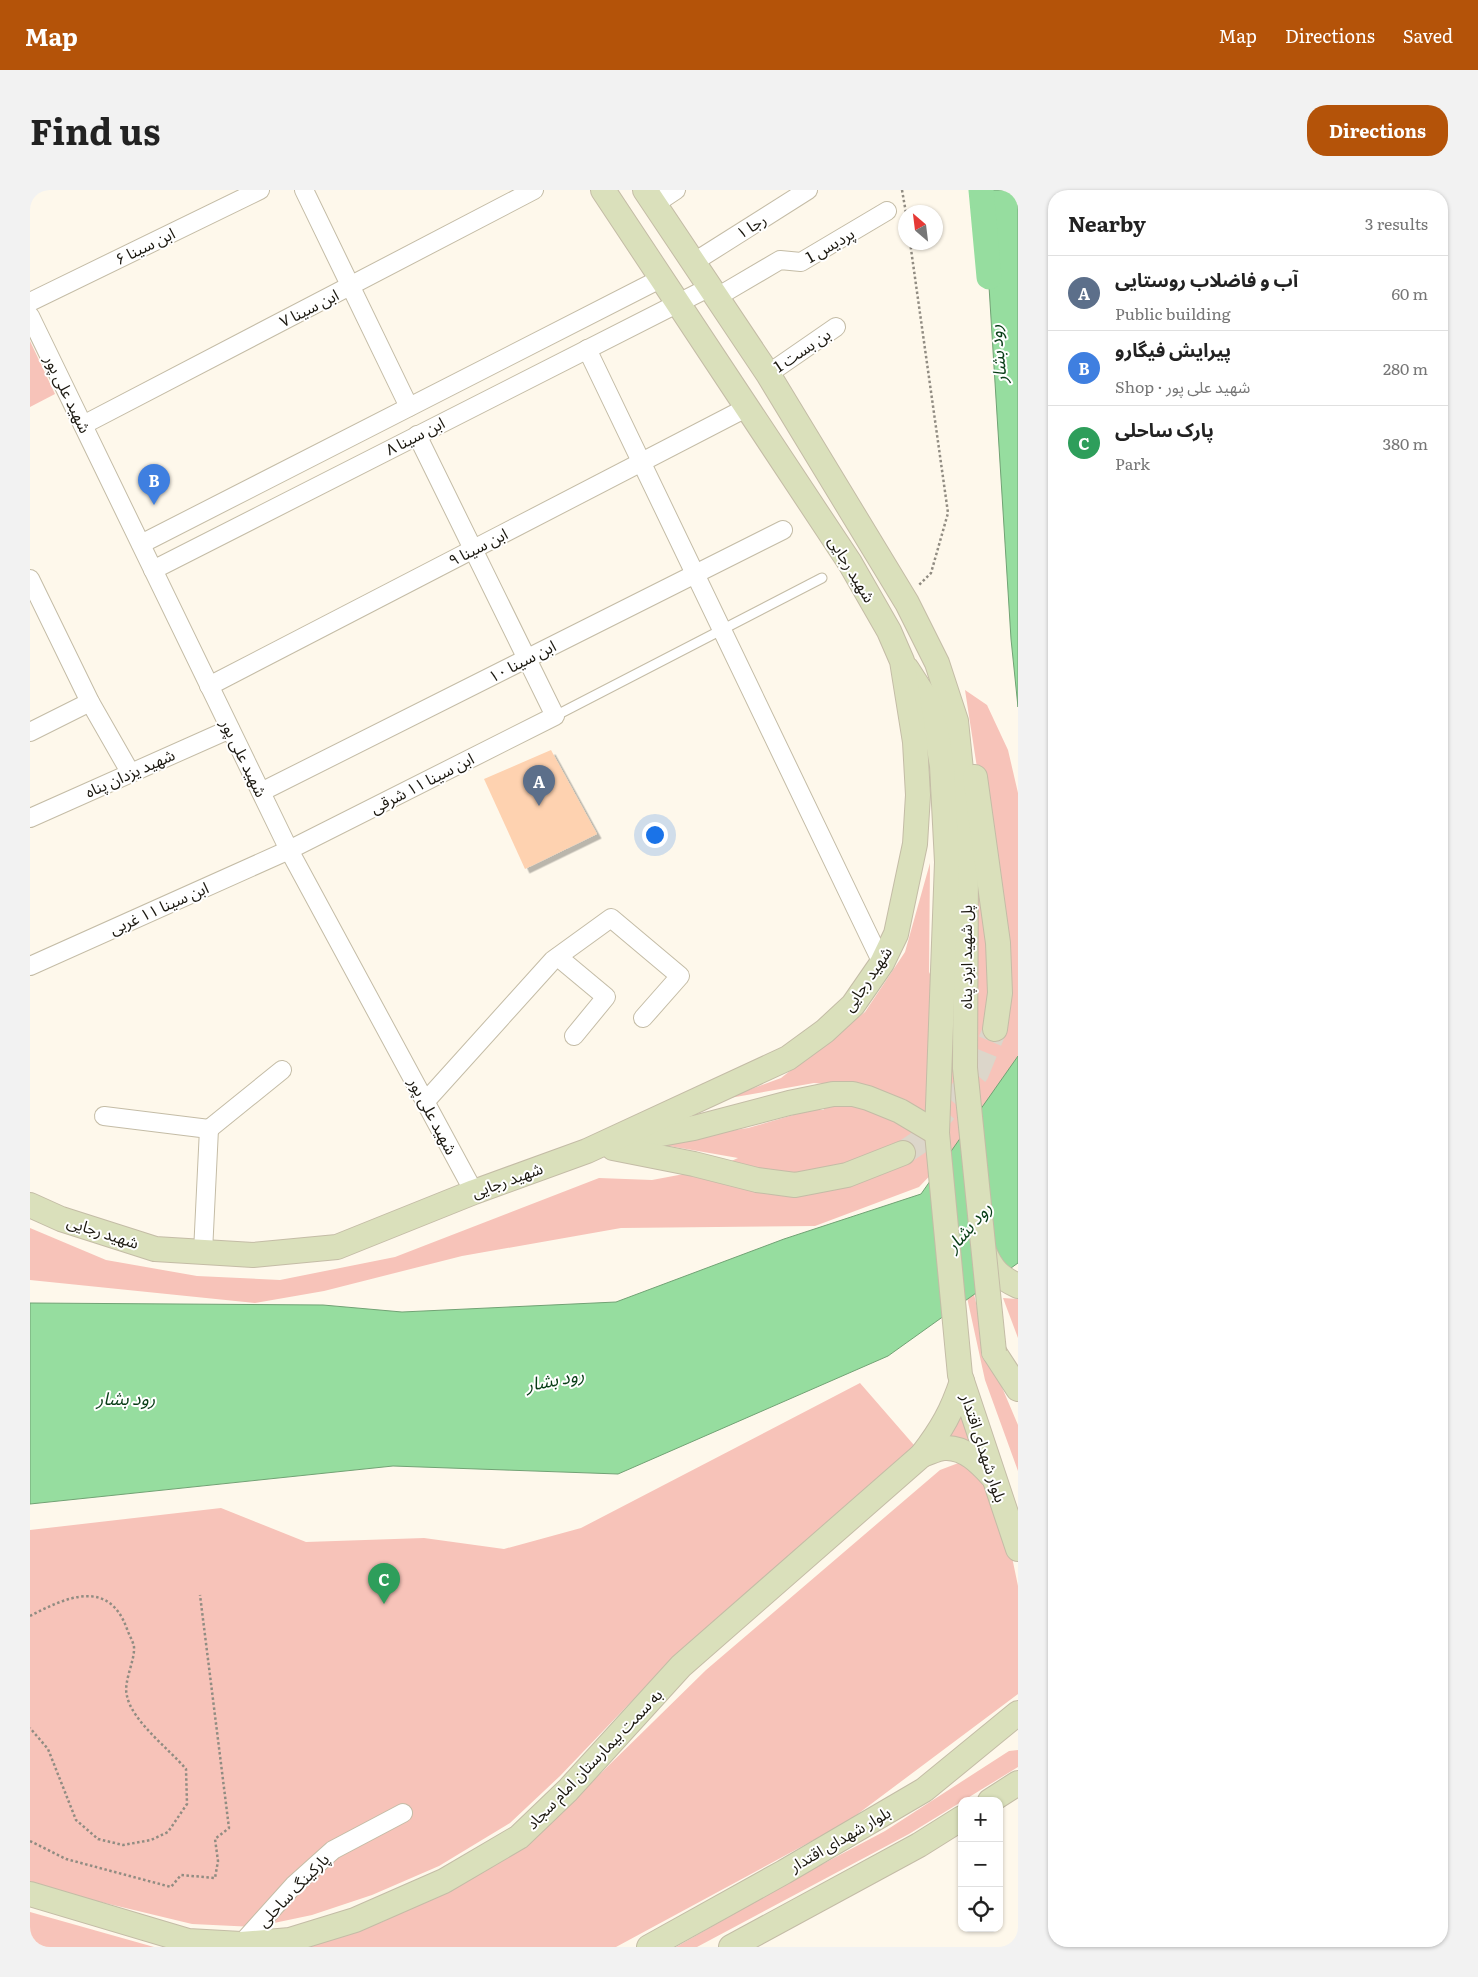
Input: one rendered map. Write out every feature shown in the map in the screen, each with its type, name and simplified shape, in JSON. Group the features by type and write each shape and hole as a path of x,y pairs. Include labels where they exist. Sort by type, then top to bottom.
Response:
{"street":[{"name":"ابن سینا ۶","path":"30,302 260,190"},
{"path":"304,190 409,407"},
{"name":"ابن سینا ۷","path":"82,425 534,190"},
{"name":"شهید رجایی","path":"30,1205 61,1218 155,1249 253,1256 337,1246 599,1145 788,1058 825,1031 853,1005 882,963 896,934 915,844 918,795 915,742 902,661 889,631 823,521 746,408 603,190"},
{"path":"650,197 676,190"},
{"name":"رجا ۱","path":"694,262 808,190"},
{"name":"شهید رجایی","path":"650,197 768,374 891,576"},
{"name":"پردیس 1","path":"677,304 714,292 780,260 802,262 888,211"},
{"name":"ابن سینا ۸","path":"141,544 662,278"},
{"name":"ابن سینا ۸","path":"153,570 587,348 677,304"},
{"name":"شهید علی پور","path":"30,316 289,850 474,1192"},
{"name":"بن بست 1","path":"768,374 836,327"},
{"path":"587,348 882,963"},
{"name":"ابن سینا ۹","path":"209,686 746,408"},
{"path":"417,435 555,716"},
{"name":"ابن سینا ۱۰","path":"260,792 783,530"},
{"path":"866,592 891,576"},
{"name":"پل شهید ایزد پناه","path":"891,576 937,663 956,721 961,770 966,866 965,1068 994,1352 1018,1389"},
{"path":"31,583 90,702 130,772"},
{"name":"پل شهید ایزد پناه","path":"902,661 927,700 937,736 942,766 946,862 937,1138 961,1378"},
{"path":"30,732 90,702"},
{"name":"ابن سینا ۱۱ شرقی","path":"289,850 555,716"},
{"path":"956,721 973,762 998,943 1000,993 995,1029"},
{"name":"شهید یزدان پناه","path":"30,818 230,729"},
{"name":"ابن سینا ۱۱ غربی","path":"30,966 289,850"},
{"path":"425,1102 558,957 612,918 680,976 643,1018"},
{"path":"558,957 606,997 574,1036"},
{"path":"104,1116 209,1129 282,1070"},
{"path":"599,1145 694,1128 789,1103 832,1094 853,1094 900,1111 937,1138"},
{"path":"204,1252 209,1129"},
{"path":"599,1145 694,1164 757,1180 795,1185 847,1175 903,1153"},
{"path":"984,1251 990,1266 1003,1279 1018,1286"},
{"path":"922,1455 937,1436 948,1417 961,1378"},
{"name":"بلوار شهدای اقتدار","path":"961,1378 1018,1549"},
{"path":"922,1455 945,1448 962,1451 979,1462 993,1477"},
{"name":"به سمت بیمارستان امام سجاد","path":"30,1894 188,1941 241,1944 290,1940 355,1920 444,1881 519,1836 568,1790 681,1666 922,1455"},
{"name":"بلوار شهدای اقتدار","path":"649,1947 784,1872 924,1790 1018,1713"},
{"path":"996,1797 1018,1783"},
{"name":"پارکینگ ساحلی","path":"241,1944 294,1886 333,1850 403,1813"},
{"path":"731,1947 919,1845 958,1821"}],"lane":[{"path":"555,716 822,578"}],"path":[{"path":"902,190 904,205"},
{"path":"891,576 914,589 931,573 948,514 911,250"},
{"path":"30,1616 55,1603 88,1595 111,1602 124,1620 134,1648 126,1695 137,1719 170,1750 186,1769 187,1804 168,1832 151,1840 123,1845 98,1839 76,1820 48,1749 30,1728"},
{"path":"30,1840 66,1860 171,1887 181,1875 215,1878 218,1860 215,1839 229,1828 200,1595"}],"shaded area":[{"path":"30,341 55,394 30,407"},
{"path":"965,690 987,705 1008,750 1018,793 1018,1077 970,1276 987,1352 1018,1425 1018,1471 985,1380 963,1279 943,1162 919,1187 815,1226 621,1228 462,1256 324,1291 255,1303 30,1280 30,1228 106,1260 197,1276 280,1280 395,1257 599,1178 652,1180 716,1168 738,1158 652,1143 748,1128 814,1109 823,1110 851,1086 814,1083 724,1099 781,1078 865,1012 905,952 930,863 929,974 943,946 986,826"},
{"path":"1003,1298 1018,1299 1018,1338"},
{"path":"860,1383 920,1452 672,1659 560,1776 510,1823 439,1866 372,1895 312,1915 255,1927 192,1924 30,1885 30,1530 221,1508 306,1542 424,1538 504,1549 581,1528"},
{"path":"960,1409 975,1448 947,1438"},
{"path":"990,1451 1018,1586 1018,1694 847,1822 616,1947 275,1947 319,1940 382,1922 476,1876 549,1824 706,1670 940,1470"},
{"path":"1018,1750 1018,1767 969,1797 958,1797 958,1804 909,1834 697,1947 676,1947 802,1875 885,1831 1009,1751"},
{"path":"30,1912 154,1947 30,1947"}],"water":[{"name":"رود بشار","path":"983,190 1018,190 1018,707 1011,639"},
{"name":"رود بشار","path":"1018,1056 1018,1263 888,1356 618,1474 393,1466 30,1504 30,1303 323,1305 402,1312 616,1302 784,1239 921,1194"}],"building":[{"path":"551,750 597,834 525,869 484,779"}],"waterway":[{"name":"رود بشار","path":"981,190 989,277"}],"tunnel":[{"path":"903,1153 918,1143 977,1073 995,1029"}],"place":[{"name":"پیرایش فیگارو","path":"154,505"},
{"name":"آب و فاضلاب روستایی","path":"539,806"},
{"name":"پارک ساحلی","path":"384,1604"}]}
